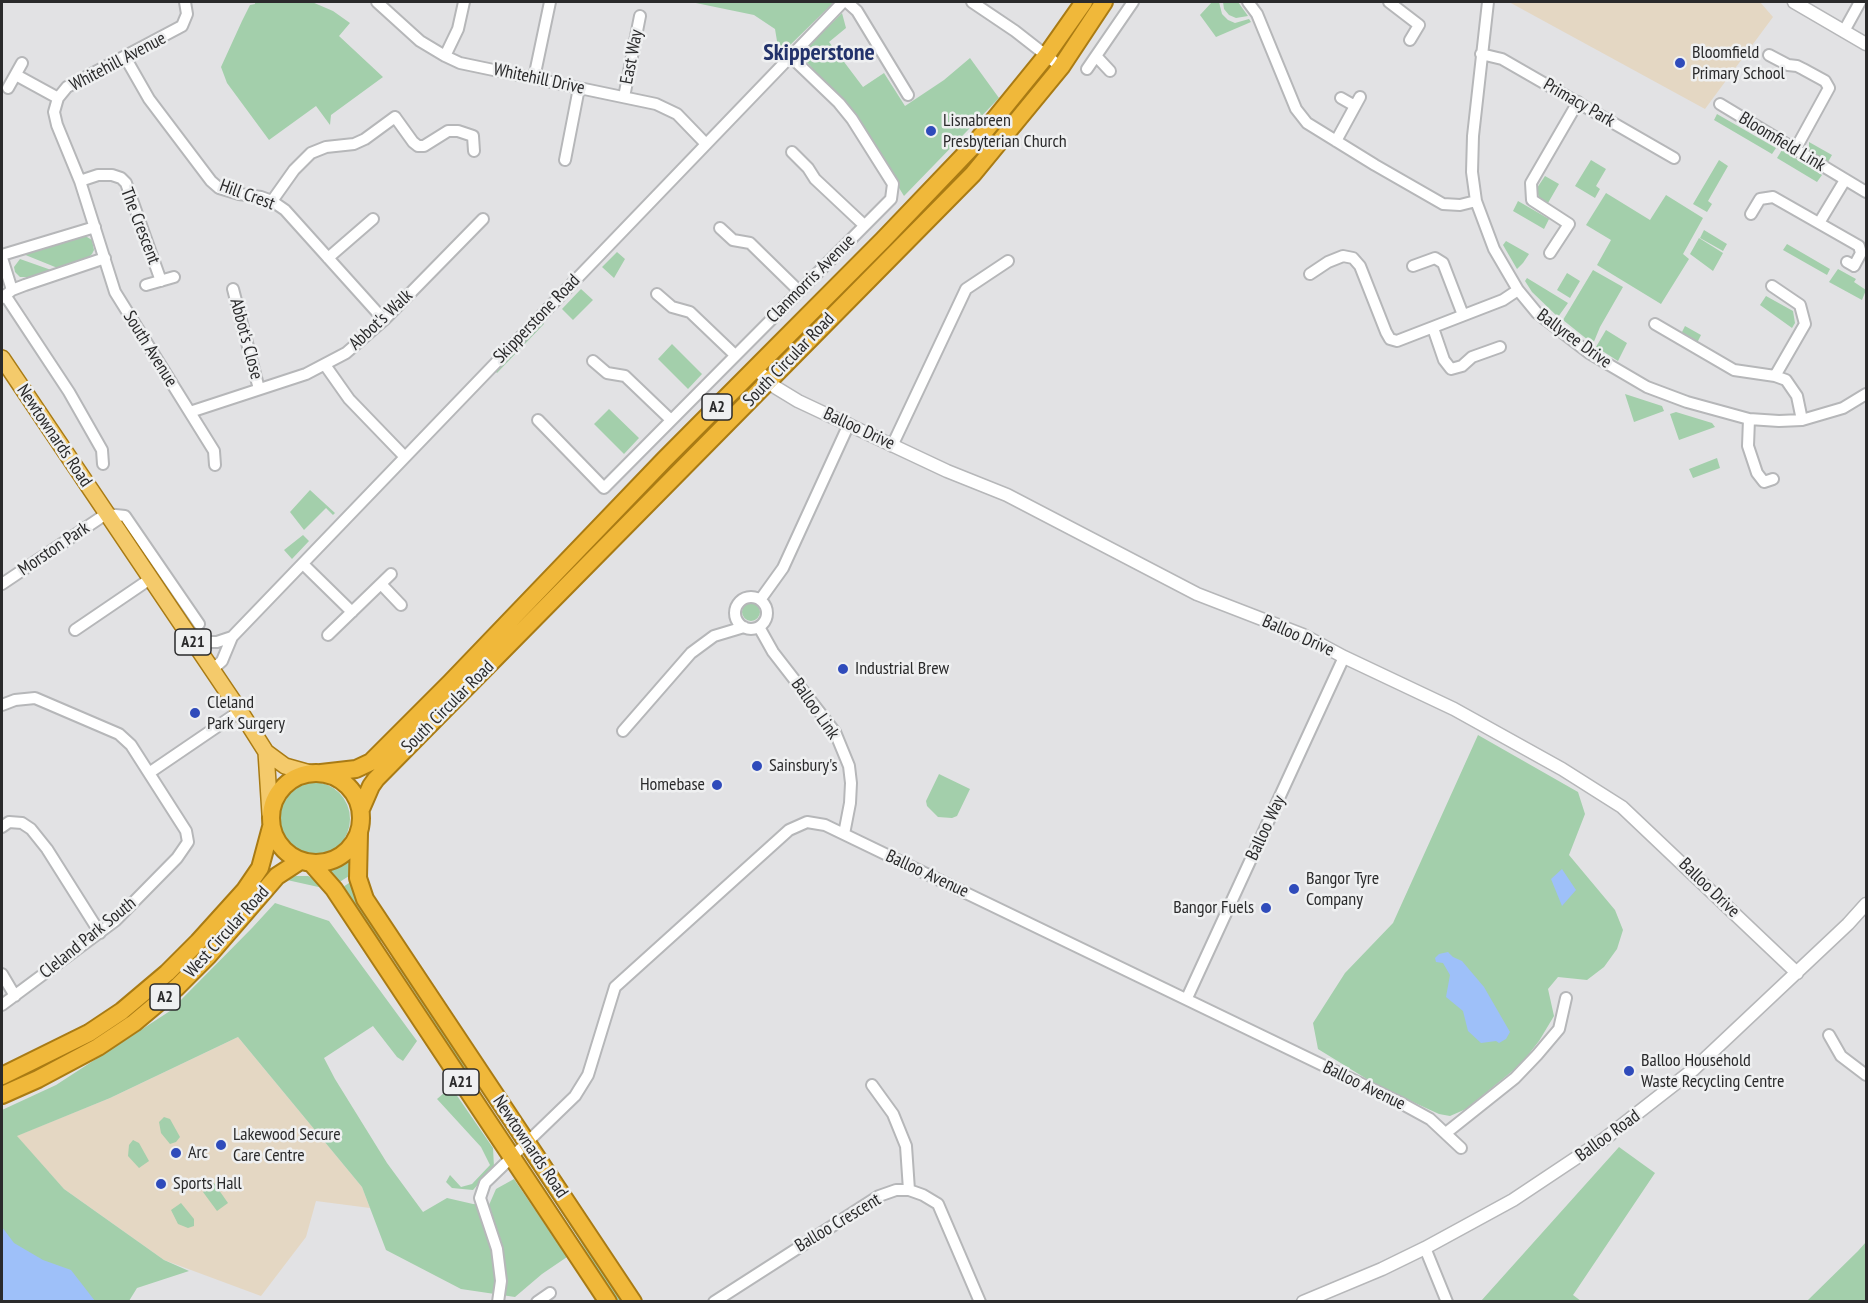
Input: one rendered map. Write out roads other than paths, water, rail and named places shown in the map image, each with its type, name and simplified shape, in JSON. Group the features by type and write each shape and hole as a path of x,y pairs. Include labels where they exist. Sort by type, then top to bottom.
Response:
{"highway":[{"name":"South Circular Road","path":"361,809 376,779 574,580 657,492 883,240 972,147 1046,56 1084,2"},
{"name":"South Circular Road","path":"315,773 356,769 371,762 665,459 761,374 973,174 1061,68 1104,2"},
{"path":"315,773 335,777 347,785 356,796 361,809"},
{"name":"A2","path":"270,820 273,801 280,790 289,781 315,773"},
{"name":"A2","path":"306,863 325,863 346,852 359,833 362,821 361,809"},
{"path":"270,820 276,842 286,854 306,863"},
{"name":"West Circular Road","path":"2,1076 89,1033 122,1011 167,973 245,890 260,868 270,820"},
{"name":"Newtownards Road","path":"359,833 358,878 364,899 474,1063 519,1150 608,1302"},
{"name":"West Circular Road","path":"2,1095 88,1052 134,1023 177,987 208,956 277,876 306,863"},
{"name":"Newtownards Road","path":"306,863 334,890 519,1150 633,1302"}],"main road":[{"name":"Newtownards Road","path":"2,358 266,752 285,766 315,773"},
{"name":"Newtownards Road","path":"266,752 270,820"}],"street":[{"name":"Whitehill Avenue","path":"95,227 57,125 54,112 58,98 73,83 182,26 187,14 185,2"},
{"name":"Whitehill Drive","path":"377,2 419,39 445,57 460,63 656,104 670,110 706,144"},
{"path":"445,57 458,29 464,2"},
{"path":"534,78 550,2"},
{"path":"845,2 856,11 908,95"},
{"name":"Skipperstone Road","path":"212,670 222,661 232,637 790,56 845,2"},
{"path":"972,2 1015,31 1061,68"},
{"path":"1087,69 1133,2"},
{"path":"1248,2 1257,14 1296,109 1307,123 1443,204 1460,205 1476,201"},
{"path":"1389,2 1419,24 1410,40"},
{"name":"Ballyree Drive","path":"1488,2 1473,136 1472,172 1476,201 1494,249 1518,290 1532,308 1549,325 1589,353 1647,387 1687,402 1749,419 1802,420 1843,408 1866,394"},
{"path":"1794,2 1866,44"},
{"path":"1844,31 1860,2"},
{"name":"East Way","path":"624,97 640,16"},
{"name":"Primacy Park","path":"1481,54 1502,59 1674,159"},
{"path":"1769,55 1788,65 1797,66 1825,81 1829,88 1795,150"},
{"name":"Clanmorris Avenue","path":"538,420 604,488 891,199 892,184 852,119 790,56"},
{"path":"1096,56 1110,71"},
{"name":"Hill Crest","path":"125,57 149,99 211,182 219,188 238,194 272,201 285,210 384,320"},
{"path":"8,88 22,63"},
{"path":"15,75 58,98"},
{"path":"565,160 579,88"},
{"path":"1336,141 1358,102 1341,98"},
{"path":"1550,253 1569,224 1532,200 1531,183 1578,102"},
{"name":"Bloomfield Link","path":"1720,104 1866,192"},
{"path":"272,201 294,170 311,153 326,147 354,144 365,140 396,117 418,146 424,146 448,131 458,130 473,136 474,151"},
{"path":"792,152 808,168 815,179 864,225"},
{"name":"The Crescent","path":"80,182 98,175 112,175 121,178 126,183 161,281"},
{"name":"Bloomfield Link","path":"1819,223 1845,180"},
{"path":"1751,214 1760,199 1773,197 1859,246 1861,253 1854,266 1847,262"},
{"path":"328,258 373,219"},
{"name":"Abbot's Walk","path":"190,412 306,374 359,344 483,219"},
{"path":"95,227 2,257 6,295 69,392 102,450 103,464"},
{"name":"South Avenue","path":"95,227 115,292 214,451 215,465"},
{"path":"720,228 733,240 750,243 799,291"},
{"path":"1310,274 1328,262 1343,256 1353,258 1360,266 1386,332 1390,339 1397,341 1503,300 1518,290"},
{"path":"6,295 105,258"},
{"path":"1413,266 1435,258 1443,263 1463,315"},
{"path":"892,446 966,289 1008,261"},
{"name":"The Crescent","path":"146,285 174,277"},
{"path":"1772,286 1800,305 1805,324 1774,376"},
{"name":"Abbot's Close","path":"233,289 259,389"},
{"path":"657,294 672,307 690,312 735,355"},
{"path":"1654,324 1734,370 1786,380 1794,390 1802,420"},
{"path":"1433,328 1444,360 1451,369 1462,366 1472,357 1500,347"},
{"path":"593,361 607,373 626,376 671,420"},
{"path":"325,365 350,399 405,457"},
{"name":"Balloo Drive","path":"761,374 798,401 892,446 1006,495 1197,594 1303,635 1454,709 1562,769 1622,807 1797,973"},
{"path":"1749,419 1748,446 1757,473 1764,482 1773,479"},
{"path":"760,600 783,568 849,424"},
{"path":"106,514 126,516 130,520 199,624"},
{"name":"Morston Park","path":"2,584 106,514"},
{"path":"303,564 352,612"},
{"path":"328,635 391,574"},
{"path":"75,630 150,579"},
{"path":"381,584 401,605"},
{"path":"623,731 683,660 714,636 744,627 759,627 767,615 765,605 760,600 747,598 736,609 737,619 744,627"},
{"name":"Balloo Link","path":"759,627 773,652 835,732 849,766 850,803 843,834"},
{"path":"197,648 208,642 217,642 232,637"},
{"name":"Balloo Way","path":"1187,998 1344,657"},
{"path":"2,705 15,700 35,698 119,734 131,745 149,773 240,711"},
{"name":"Cleland Park South","path":"2,1005 115,921 177,858 188,842 186,831 149,773"},
{"path":"2,827 9,822 22,823 32,829 100,933"},
{"name":"Balloo Avenue","path":"498,1302 501,1281 497,1249 480,1198 485,1183 575,1096 588,1075 615,987 789,830 807,822 825,825 1398,1102 1430,1119 1461,1148"},
{"name":"Balloo Road","path":"1303,1302 1382,1269 1513,1200 1624,1125 1694,1069 1865,908"},
{"path":"2,974 15,996"},
{"path":"1446,1133 1515,1078 1537,1055 1559,1029 1566,998"},
{"path":"1829,1035 1840,1056 1866,1072"},
{"path":"872,1085 893,1114 906,1146 909,1190 938,1204 980,1302"},
{"name":"Balloo Crescent","path":"714,1302 879,1196 896,1190 909,1190"},
{"path":"1425,1248 1447,1302"},
{"path":"535,1299 550,1293"}],"water":[{"path":"1562,869 1576,890 1562,906 1551,879"},
{"path":"1448,952 1462,961 1484,987 1510,1032 1506,1039 1499,1043 1496,1041 1481,1043 1468,1031 1463,1011 1446,997 1450,975 1443,963 1436,962 1435,958 1439,954"},
{"path":"2,1227 14,1243 43,1260 71,1270 95,1301 2,1301"}],"place":[{"name":"Bloomfield Primary School","path":"1680,63"},
{"name":"Lisnabreen Presbyterian Church","path":"931,131"},
{"name":"Industrial Brew","path":"843,669"},
{"name":"Cleland Park Surgery","path":"195,713"},
{"name":"Sainsbury's","path":"757,766"},
{"name":"Homebase","path":"717,785"},
{"name":"Bangor Tyre Company","path":"1294,889"},
{"name":"Bangor Fuels","path":"1266,908"},
{"name":"Balloo Household Waste Recycling Centre","path":"1629,1071"},
{"name":"Lakewood Secure Care Centre","path":"221,1145"},
{"name":"Arc","path":"176,1153"},
{"name":"Sports Hall","path":"161,1184"}],"district":[{"name":"Skipperstone","path":"819,53"}]}
